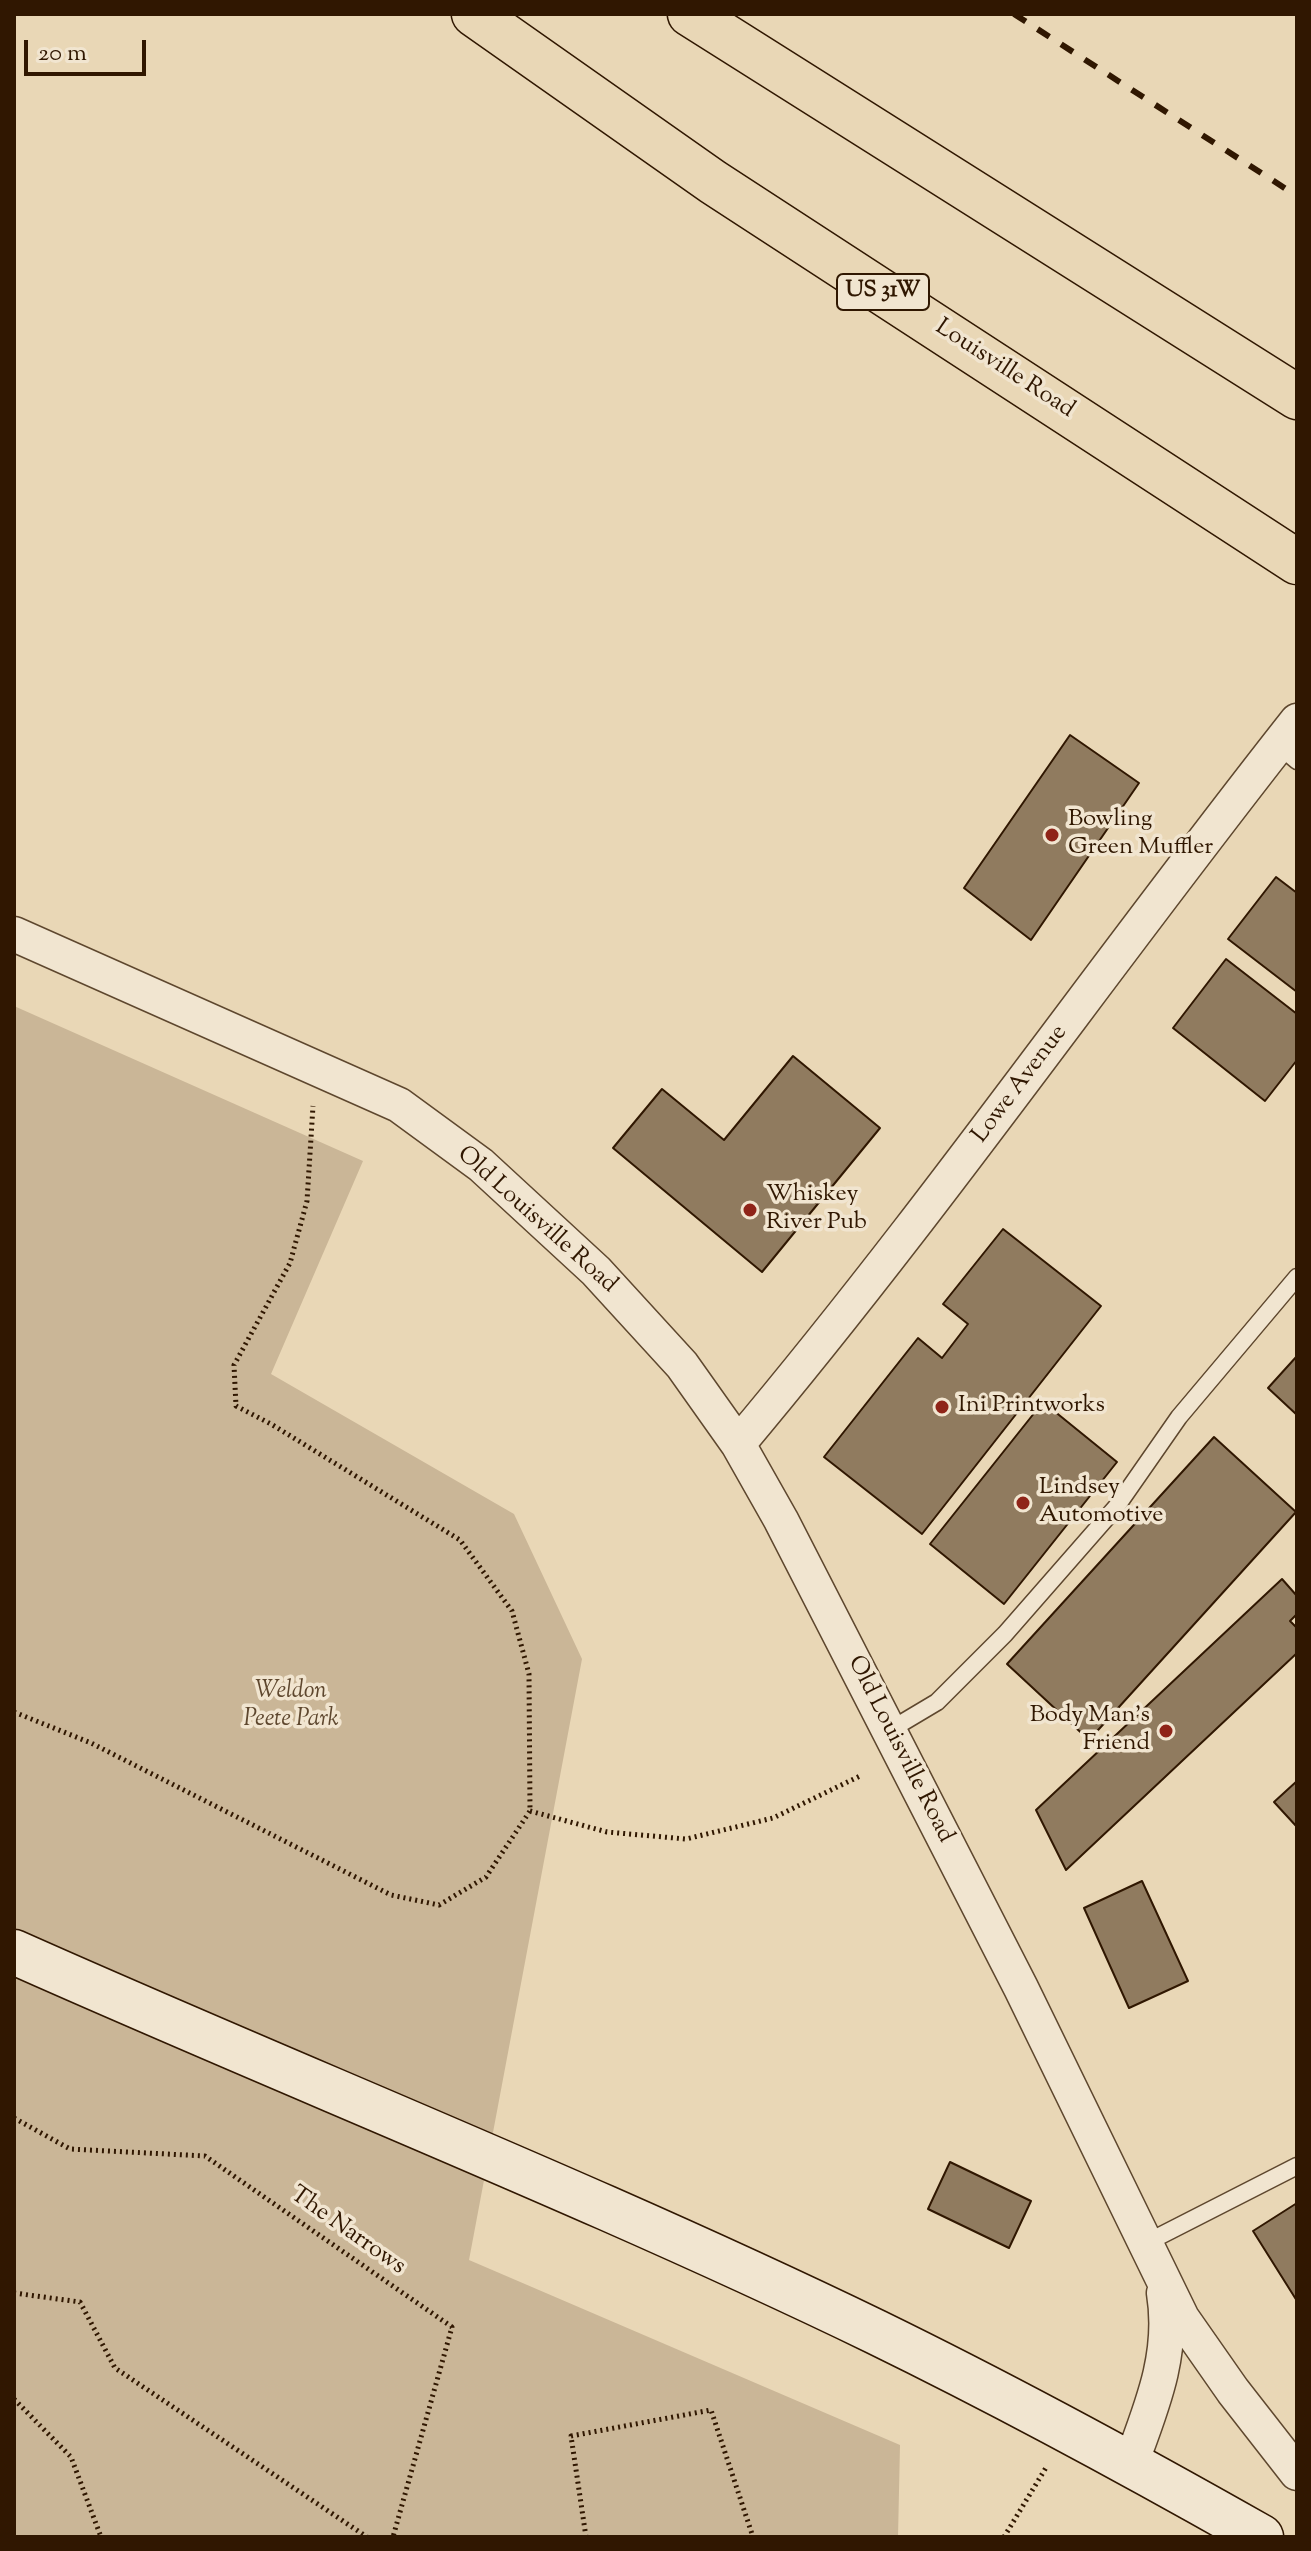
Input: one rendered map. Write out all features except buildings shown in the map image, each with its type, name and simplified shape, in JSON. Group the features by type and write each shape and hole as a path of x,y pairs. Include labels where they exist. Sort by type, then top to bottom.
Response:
{"main road":[{"name":"Louisville Road","path":"474,14 713,182 1297,562"},
{"path":"690,14 1297,397"}],"street":[{"name":"Lowe Avenue","path":"738,1444 896,1248 1082,1005 1198,846 1291,743"},
{"name":"Old Louisville Road","path":"14,934 399,1105 481,1165 596,1271 682,1365 738,1444 781,1520 1081,2109 1182,2318 1248,2412 1297,2473"},
{"path":"14,1952 446,2137 879,2334 1131,2463 1261,2537"},
{"path":"1131,2463 1161,2381 1167,2351 1165,2301 1151,2254"}],"lane":[{"path":"890,1730 937,1702 1005,1634 1117,1506 1179,1417 1297,1277"},
{"path":"1151,2254 1297,2166"}],"path":[{"path":"14,1712 91,1743 391,1895 439,1905 486,1877 530,1811 529,1674 512,1611 460,1540 271,1424 236,1406 234,1365 290,1263 307,1201 313,1103"},
{"path":"530,1811 607,1832 686,1839 773,1818 860,1776"},
{"name":"The Narrows","path":"14,2118 70,2149 205,2156 452,2327 393,2537"},
{"path":"14,2293 80,2302 115,2368 367,2537"},
{"path":"14,2399 71,2457 101,2537"},
{"path":"586,2537 571,2436 711,2410 753,2537"},
{"path":"1004,2537 1069,2431"}],"green space":[{"name":"Weldon Peete Park","path":"14,1006 363,1161 271,1374 514,1514 582,1659 469,2260 900,2445 898,2537 14,2537"}],"railway":[{"path":"1014,14 1297,196"}],"place":[{"name":"Bowling Green Muffler","path":"1052,835"},
{"name":"Whiskey River Pub","path":"750,1210"},
{"name":"Ini Printworks","path":"942,1407"},
{"name":"Lindsey Automotive","path":"1023,1503"},
{"name":"Body Man's Friend","path":"1166,1731"}]}
